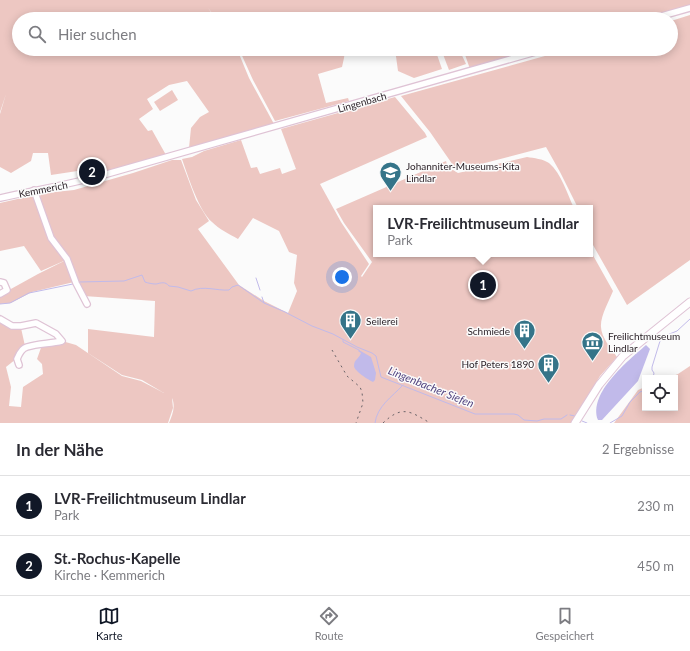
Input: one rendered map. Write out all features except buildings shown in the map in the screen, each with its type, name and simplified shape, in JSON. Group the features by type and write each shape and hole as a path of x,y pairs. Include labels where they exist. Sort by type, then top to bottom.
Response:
{"main road":[{"path":"575,423 599,385 622,356 690,302"}],"street":[{"path":"676,12 690,8"},
{"name":"Lingenbach","path":"179,153 521,56"},
{"name":"Kemmerich","path":"0,198 70,184 179,153"},
{"path":"34,190 51,238 67,259 76,283 87,304"},
{"path":"0,282 4,283 7,290 0,294"},
{"path":"0,319 12,326 36,323 56,334 62,341 25,347 19,353 17,359 19,365"}],"shaded area":[{"path":"0,0 690,0 690,6 669,12 211,12 208,8 211,12 12,12 12,56 240,56 249,78 274,124 189,148 191,128 200,117 209,112 187,81 169,85 147,99 153,109 139,119 148,131 152,130 166,155 99,175 93,164 85,165 84,170 51,175 48,153 33,153 31,161 11,173 0,167 0,114 6,94 0,112"},
{"path":"690,15 690,260 627,305 593,245 593,205 576,205 546,147 458,170 401,96 545,56 678,56 678,19"},
{"path":"242,56 344,56 342,67 318,74 326,103 348,98 349,101 275,121"},
{"path":"396,56 437,56 442,69 414,78 398,71"},
{"path":"444,56 462,56 466,64 449,70"},
{"path":"465,56 516,56 470,69"},
{"path":"172,90 178,100 160,111 154,102"},
{"path":"395,97 425,133 427,137 320,184 341,222 369,264 361,276 362,277 372,262 344,223 336,209 446,161 449,171 453,170 458,173 527,157 549,163 554,168 561,178 573,205 373,205 373,257 593,257 593,255 613,291 603,314 601,331 617,357 600,376 572,423 169,423 174,408 172,398 173,408 168,423 0,423 1,320 21,328 25,346 16,359 6,367 11,387 9,406 21,407 23,387 43,374 42,364 37,359 42,345 62,341 76,345 122,376 141,381 164,393 142,380 122,375 88,353 88,329 154,337 155,301 84,296 76,277 51,238 36,194 74,190 172,160 181,160 196,200 209,221 198,229 239,285 264,301 288,313 297,291 294,283 297,255 289,252 279,231 253,218 238,239 215,225 207,217 198,202 182,159 241,140 251,168 257,167 260,174 280,168 282,174 296,169 281,129"},
{"path":"35,195 47,231 66,260 41,271 24,246 0,251 0,203"},
{"path":"66,260 74,282 32,292 11,303 0,304 0,295"},
{"path":"646,345 650,349 638,381 602,420 598,420 596,410 604,389 620,369"},
{"path":"359,350 371,357 376,373 375,380 373,382 356,370 354,366 361,353 358,351"},
{"path":"690,366 690,423 614,423 638,390 642,388 642,411 678,411 678,375 676,375"}],"waterway":[{"name":"Lingenbacher Siefen","path":"79,282 124,281 142,275 145,282 155,284 164,283 169,286 191,291 200,288 229,290 238,285 264,303"},
{"name":"Lingenbacher Siefen","path":"256,278 260,290"},
{"name":"Lingenbacher Siefen","path":"0,304 10,303 29,293 73,284"},
{"name":"Lingenbacher Siefen","path":"262,297 264,303 372,353 376,356 381,377 475,414 514,414 518,415 524,420 537,421 544,419 561,419 567,415"},
{"path":"654,375 652,367 660,341 667,335 677,331 690,319"},
{"name":"Lingenbacher Siefen","path":"343,340 343,342 359,350"},
{"path":"375,423 376,417 382,407 403,385"},
{"path":"610,423 622,416 630,402 642,391"},
{"name":"Lingenbacher Siefen","path":"570,415 575,416"},
{"name":"Lingenbacher Siefen","path":"582,421 587,423"}],"railway":[{"path":"332,350 347,376 360,387 362,392 363,403 356,423"},
{"path":"383,423 390,417 401,412 417,415 430,423"}],"place":[{"name":"St.-Rochus-Kapelle","path":"92,172"},
{"name":"Johanniter-Museums-Kita Lindlar","path":"391,192"},
{"name":"LVR-Freilichtmuseum Lindlar","path":"483,285"},
{"name":"Seilerei","path":"351,340"},
{"name":"Schmiede","path":"525,350"},
{"name":"Freilichtmuseum Lindlar","path":"593,362"},
{"name":"Hof Peters 1890","path":"549,384"}]}
